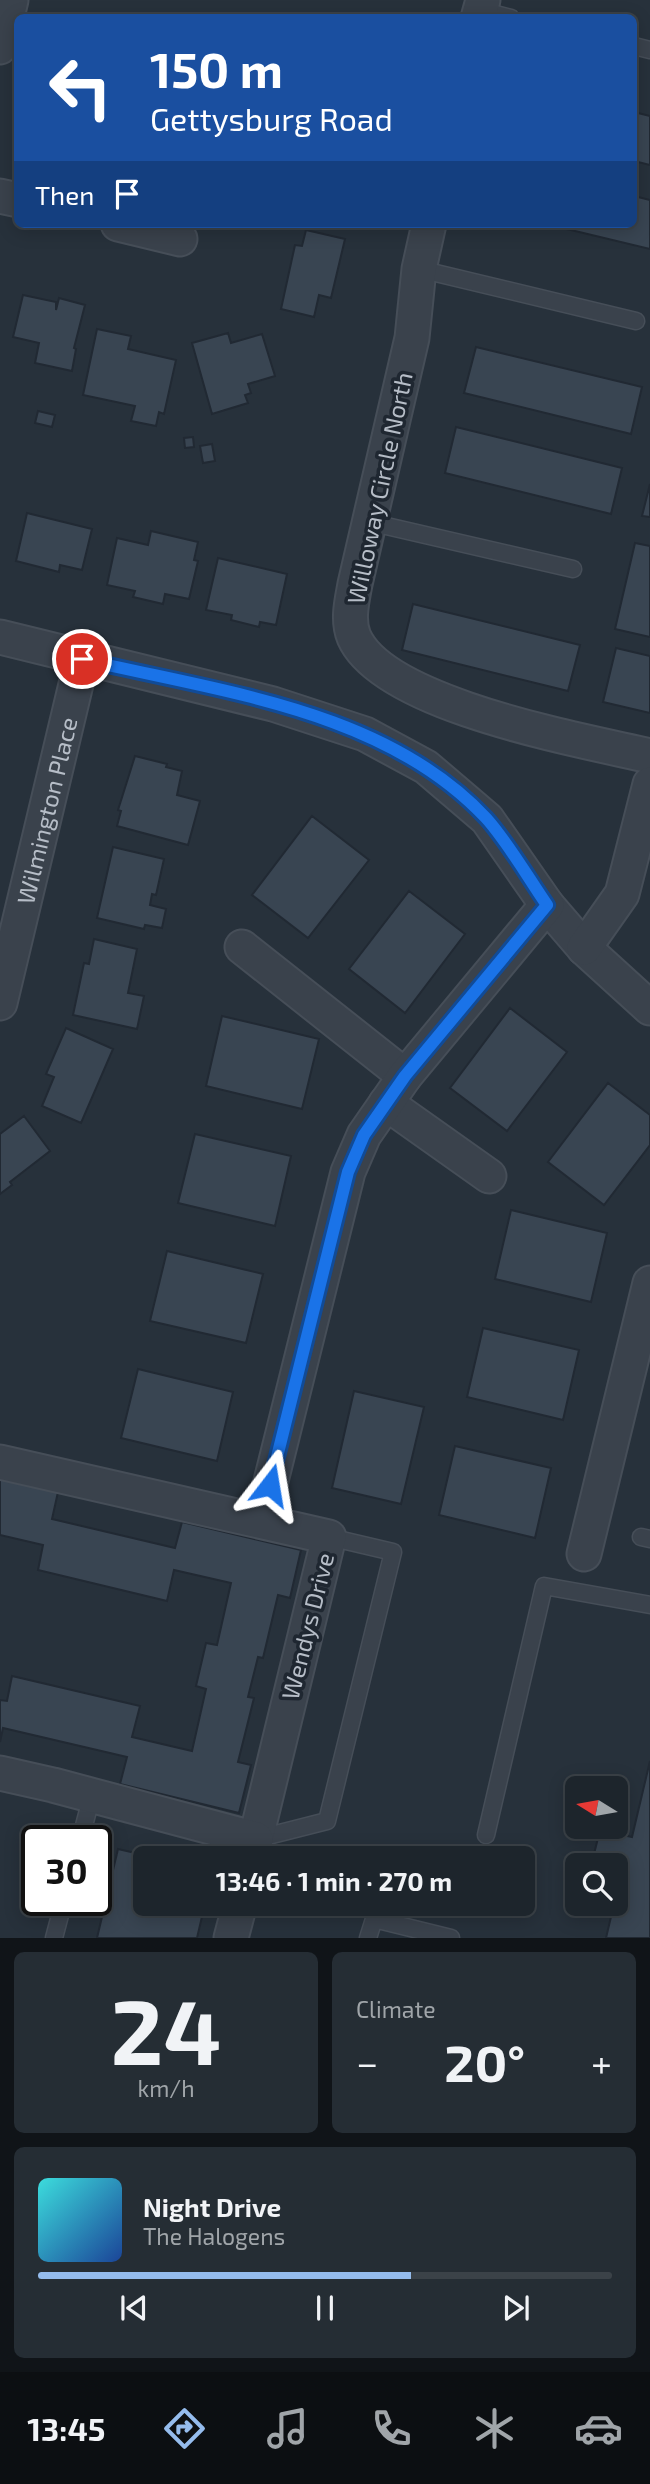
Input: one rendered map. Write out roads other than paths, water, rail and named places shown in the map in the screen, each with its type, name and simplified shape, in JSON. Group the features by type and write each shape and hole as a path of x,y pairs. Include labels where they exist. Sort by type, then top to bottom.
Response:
{"street":[{"path":"0,47 11,0"},
{"path":"135,228 180,239"},
{"name":"Willoway Circle North","path":"428,228 419,269 412,338 350,610 354,636 374,664 402,682 448,701 505,722 650,756"},
{"path":"0,637 274,704 365,734 426,767 487,819 547,905 584,948 650,1008"},
{"name":"Wilmington Place","path":"0,1003 82,659"},
{"path":"584,948 622,894 650,784"},
{"path":"270,1485 348,1172 364,1135 405,1076 547,905"},
{"path":"242,947 405,1076"},
{"path":"386,1103 489,1176"},
{"path":"584,1554 650,1283"},
{"name":"Wendys Drive","path":"0,1462 329,1537 254,1846"},
{"path":"0,1773 92,1795 244,1846"},
{"path":"231,1938 237,1916"}],"lane":[{"path":"419,269 636,321"},
{"path":"369,522 573,569"},
{"path":"261,1846 327,1821 393,1552 329,1537"},
{"path":"486,1835 544,1586 650,1605"},
{"path":"84,1825 92,1795"},
{"path":"54,1938 60,1916"},
{"path":"368,1938 374,1919 451,1938"}]}
